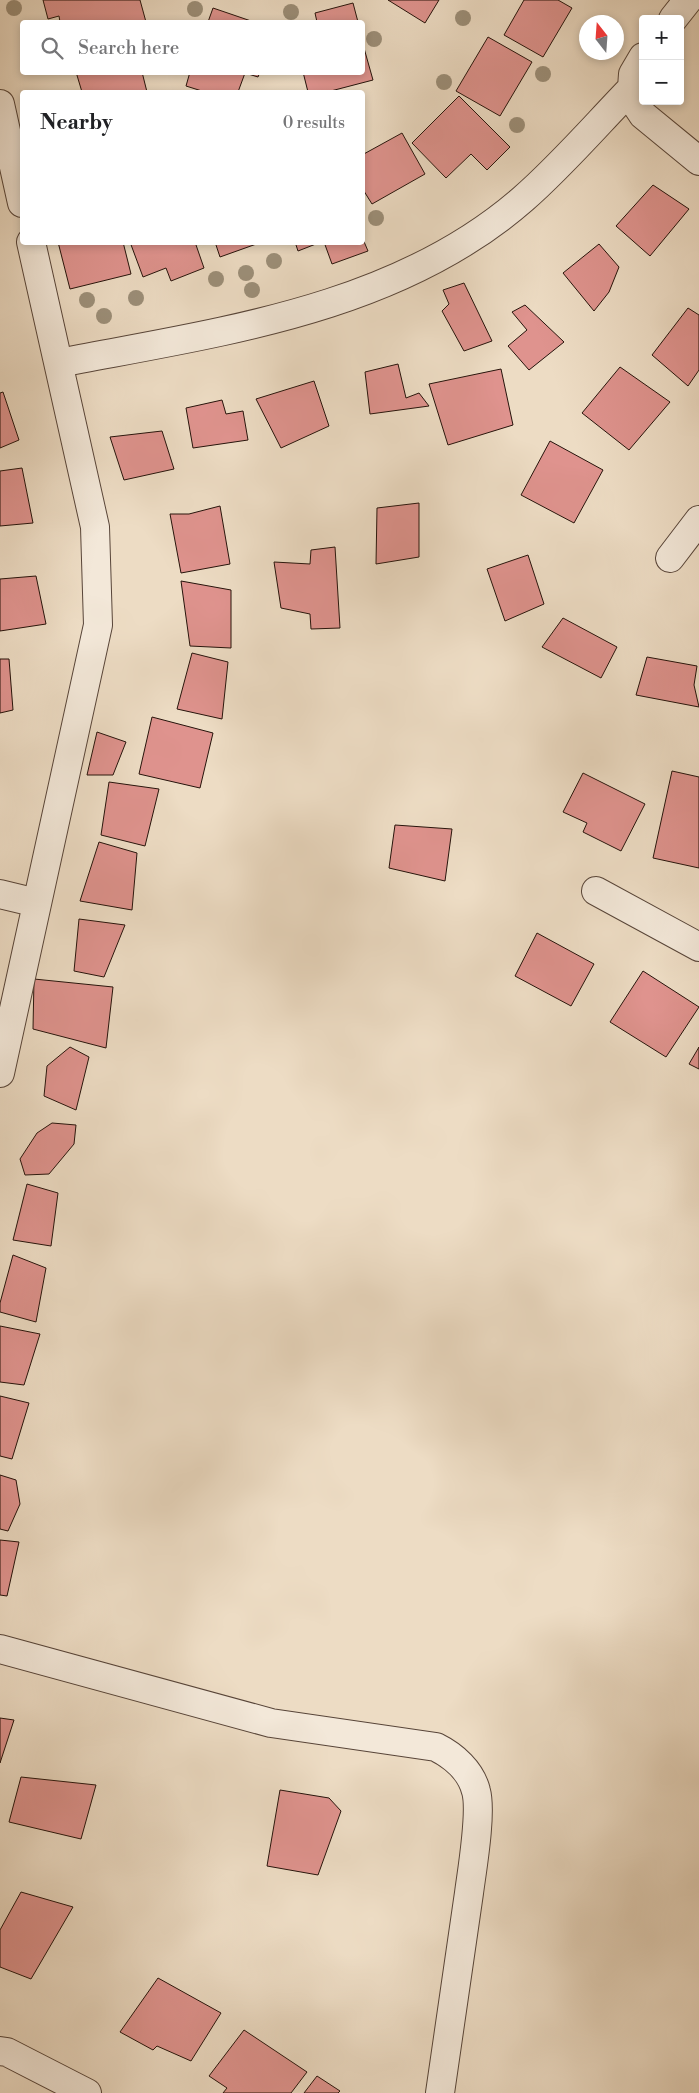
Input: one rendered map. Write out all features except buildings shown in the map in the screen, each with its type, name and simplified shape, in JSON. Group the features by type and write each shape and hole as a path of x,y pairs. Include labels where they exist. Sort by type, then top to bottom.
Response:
{"street":[{"path":"676,15 688,0"},
{"path":"641,60 633,74 632,88 635,104 643,115 699,161"},
{"path":"59,364 267,322 395,279 470,238 523,199 632,88"},
{"path":"0,104 20,194"},
{"path":"0,1073 98,625 95,527 32,245"},
{"path":"670,558 699,520"},
{"path":"596,891 699,947"},
{"path":"0,894 37,903"},
{"path":"0,1649 271,1723 436,1747 452,1757 466,1770 477,1792 476,1825 472,1869 440,2093"},
{"path":"0,2051 6,2052 87,2093"}]}
